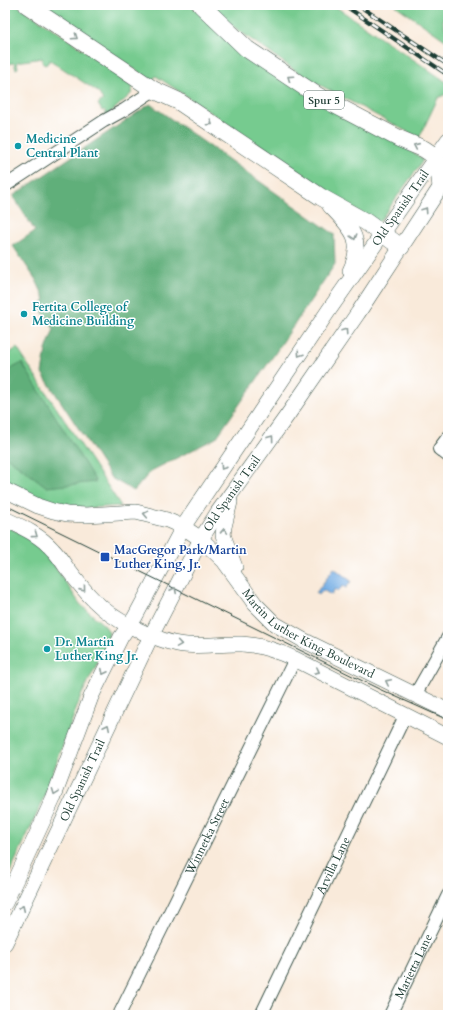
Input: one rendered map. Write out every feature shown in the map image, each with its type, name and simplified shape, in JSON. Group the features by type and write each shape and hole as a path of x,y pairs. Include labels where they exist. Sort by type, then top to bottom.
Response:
{"highway":[{"path":"27,5 149,87 178,101 321,197 366,222 401,247"},
{"name":"Spur 5","path":"201,5 247,49 318,96 400,139 424,149 436,157"},
{"path":"436,157 439,171 444,181"}],"main road":[{"name":"Old Spanish Trail","path":"5,903 52,799 91,697 121,637 135,618 183,527 329,310 448,140"},
{"name":"Old Spanish Trail","path":"5,943 151,636 201,539 289,413 444,181"},
{"path":"321,197 349,225 355,236 357,250 350,272 336,293 329,310"},
{"name":"Martin Luther King Boulevard","path":"5,490 38,506 60,513 86,515 136,512 167,520 183,527 201,539 231,568 255,604 271,620 289,632 448,711"},
{"path":"233,492 223,535 233,564 254,598 255,604"},
{"name":"Martin Luther King Boulevard","path":"5,519 30,531 44,541 53,550 96,604 107,613 130,626 164,641 190,646 244,644 271,648 448,737"}],"street":[{"path":"5,186 110,117 135,94 149,87"},
{"path":"444,452 448,437"},
{"path":"415,695 448,637"},
{"name":"Winnetka Street","path":"119,1015 294,659"},
{"name":"Arvilla Lane","path":"261,1015 405,716"},
{"name":"Marietta Lane","path":"390,1015 448,895"}],"green space":[{"path":"5,5 17,5 74,43 133,86 131,94 109,114 104,114 106,112 104,110 102,111 98,104 103,100 98,92 50,60 46,65 43,64 42,58 17,62 18,68 16,69 14,63 5,64"},
{"path":"38,5 191,5 228,40 422,158 422,162 379,222 375,223 156,76 152,81"},
{"path":"207,5 333,5 448,83 448,93 438,98 419,138 303,76 221,18"},
{"path":"395,5 447,5 443,22 448,36 448,42"},
{"path":"150,104 334,234 335,264 216,438 151,471 134,491 111,478 42,373 46,350 54,329 39,307 45,299 36,280 13,246 35,231 13,196"},
{"path":"17,348 121,506 87,508 50,505 5,484 5,356"},
{"path":"22,363 96,482 47,487 5,456 5,372"},
{"path":"5,526 23,534 44,550 80,604 105,626 109,632 108,642 81,696 41,805 5,883"}],"water":[{"path":"334,568 351,581 346,588 343,586 338,591 335,589 331,595 323,590 319,595 316,593"}],"tram line":[{"path":"5,505 379,689 448,720"}],"railway":[{"path":"344,5 448,75"},
{"path":"358,5 448,65"}],"place":[{"name":"Medicine Central Plant","path":"18,146"},
{"name":"Fertita College of Medicine Building","path":"24,314"},
{"name":"MacGregor Park/Martin Luther King, Jr.","path":"105,557"},
{"name":"Dr. Martin Luther King Jr.","path":"47,649"}]}
